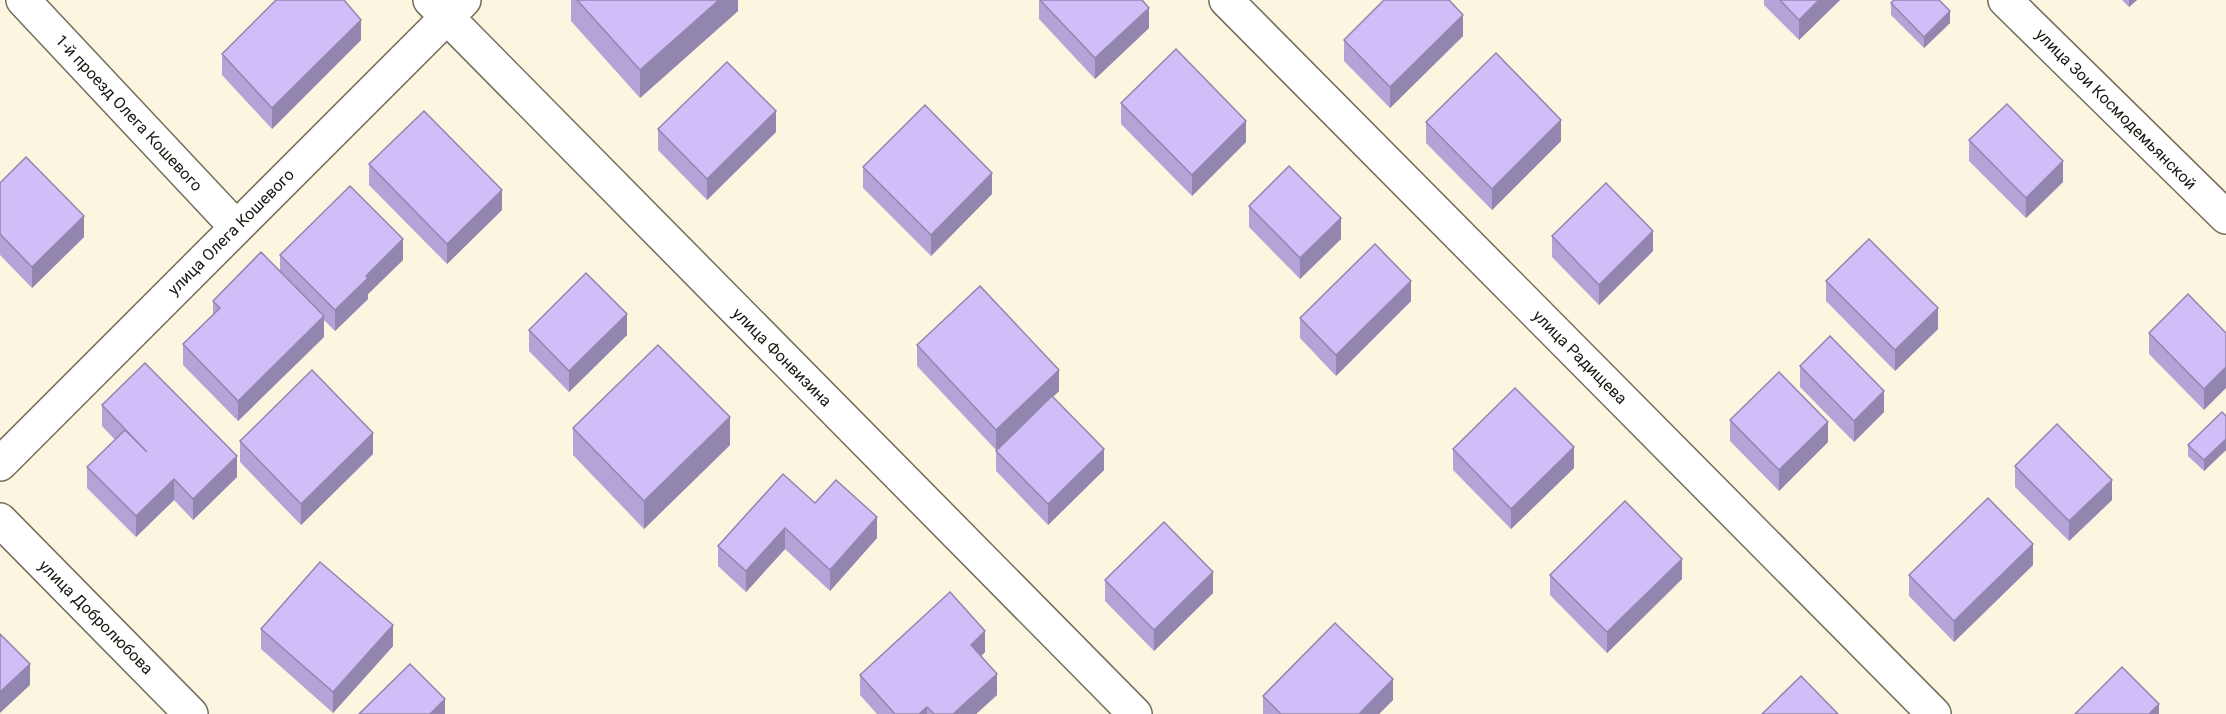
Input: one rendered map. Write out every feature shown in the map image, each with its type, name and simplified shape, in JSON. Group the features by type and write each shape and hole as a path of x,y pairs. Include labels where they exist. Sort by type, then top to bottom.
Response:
{"street":[{"name":"1-й проезд Олега Кошевого","path":"23,0 236,226"},
{"name":"улица Радищева","path":"1226,0 1934,714"},
{"name":"улица Зои Космодемьянской","path":"2006,0 2226,217"},
{"name":"улица Олега Кошевого","path":"0,465 236,226 447,6"},
{"name":"улица Фонвизина","path":"447,6 1135,714"},
{"name":"улица Добролюбова","path":"0,520 191,714"}],"building":[{"path":"276,0 344,0 361,20 272,108 222,54"},
{"path":"577,0 719,0 640,70"},
{"path":"1040,0 1142,0 1149,8 1095,58"},
{"path":"1384,0 1449,0 1463,15 1390,87 1344,40"},
{"path":"1780,0 1819,0 1799,20"},
{"path":"1894,0 1939,0 1950,11 1924,37 1891,3"},
{"path":"1176,49 1246,121 1192,175 1121,103"},
{"path":"1496,53 1561,120 1492,189 1426,122"},
{"path":"727,62 776,111 707,179 658,129"},
{"path":"2007,104 2063,161 2026,198 1969,140"},
{"path":"925,105 992,173 931,235 863,167"},
{"path":"424,111 502,190 447,244 369,164"},
{"path":"26,157 84,216 32,267 0,234 0,183"},
{"path":"1289,166 1341,218 1300,258 1249,206"},
{"path":"1606,183 1653,231 1599,285 1552,236"},
{"path":"350,186 403,239 335,310 280,255"},
{"path":"1869,239 1938,308 1895,350 1826,281"},
{"path":"1375,244 1411,281 1336,355 1300,318"},
{"path":"261,252 324,316 238,401 183,344 220,308 213,301"},
{"path":"586,273 627,314 569,371 529,330"},
{"path":"980,286 1059,370 996,430 917,345"},
{"path":"2188,294 2226,333 2226,367 2204,389 2149,333"},
{"path":"1830,336 1884,391 1854,421 1800,366"},
{"path":"658,345 730,417 644,501 573,428"},
{"path":"145,363 237,456 193,499 174,479 136,516 87,467 125,430 147,452 102,405"},
{"path":"312,370 373,433 301,504 240,441"},
{"path":"1779,372 1828,422 1779,470 1730,420"},
{"path":"1515,388 1574,447 1511,509 1453,449"},
{"path":"1052,396 1104,449 1048,504 996,451"},
{"path":"2222,412 2226,416 2226,439 2204,460 2188,445"},
{"path":"2057,424 2112,480 2069,521 2015,466"},
{"path":"783,474 815,503 836,480 877,517 830,570 785,528 746,571 718,546"},
{"path":"1988,498 2033,544 1954,621 1909,575"},
{"path":"1625,501 1682,559 1607,632 1550,575"},
{"path":"1164,522 1213,572 1154,630 1105,580"},
{"path":"320,562 393,625 333,692 261,629"},
{"path":"950,592 985,631 971,645 997,674 953,714 934,714 927,707 919,714 895,714 860,675"},
{"path":"1335,623 1393,679 1359,714 1281,714 1263,696"},
{"path":"0,634 30,664 0,692"},
{"path":"410,664 445,699 430,714 359,714"},
{"path":"2122,667 2159,704 2149,714 2075,714"},
{"path":"1801,676 1838,714 1762,714"}]}
